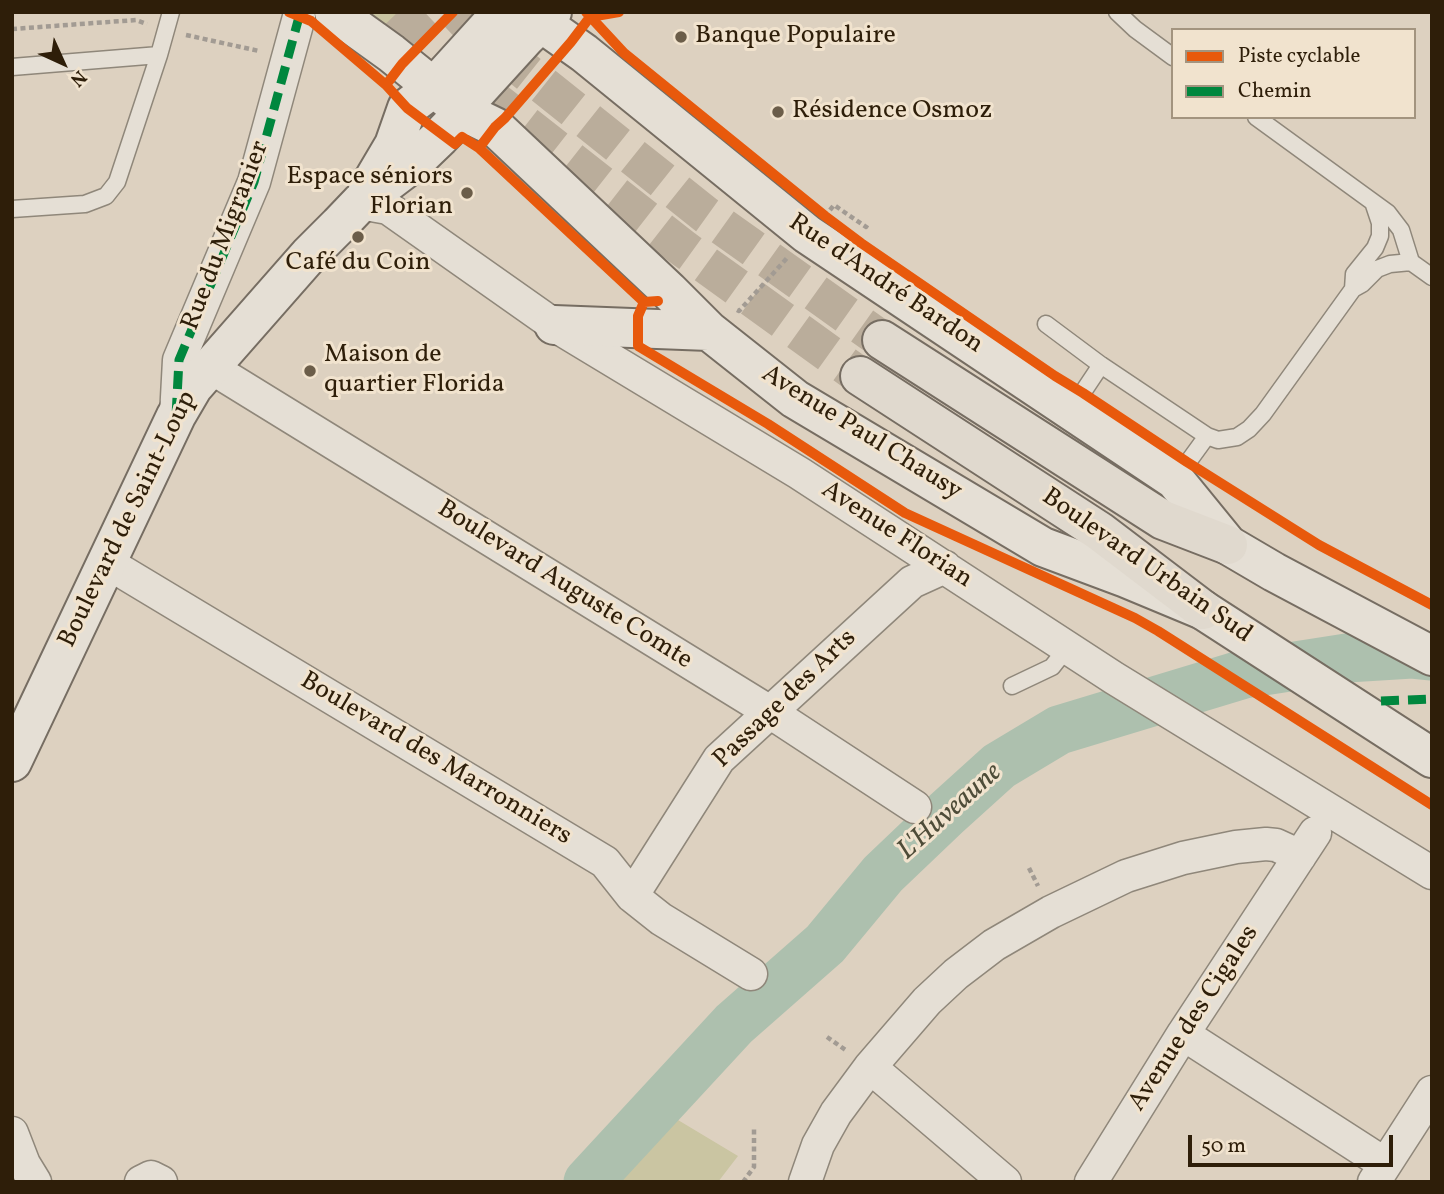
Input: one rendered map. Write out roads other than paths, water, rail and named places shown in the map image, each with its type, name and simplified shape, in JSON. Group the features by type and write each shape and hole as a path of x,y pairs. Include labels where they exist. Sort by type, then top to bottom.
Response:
{"highway":[{"name":"Boulevard Urbain Sud","path":"882,340 1163,520 1228,545"},
{"name":"Boulevard Urbain Sud","path":"860,376 1099,531 1203,610"}],"main road":[{"path":"360,203 394,145 407,108 433,88 502,12"},
{"name":"Avenue Paul Chausy","path":"317,15 391,53 464,112 495,127 662,283 719,317 794,399 1043,547 1203,610"},
{"path":"360,203 414,162 464,112 475,93 526,37 540,16"},
{"name":"Rue d'André Bardon","path":"540,16 807,234 1175,480 1228,545"},
{"name":"Boulevard de Saint-Loup","path":"12,762 176,416 193,387 309,255 360,203"},
{"path":"554,325 719,317"},
{"name":"Boulevard Urbain Sud","path":"1228,545 1432,656"},
{"name":"Boulevard Urbain Sud","path":"1203,610 1432,758"}],"street":[{"name":"Rue du Migranier","path":"176,416 179,360 254,183 317,15"},
{"name":"Avenue Florian","path":"360,203 388,208 554,325 799,472 1114,678 1432,873"},
{"name":"Boulevard Auguste Comte","path":"210,367 769,712 915,807"},
{"name":"Boulevard des Marronniers","path":"106,562 606,862 632,896 661,919 751,974"},
{"name":"Passage des Arts","path":"632,896 719,759 912,582 945,567"},
{"name":"Avenue des Cigales","path":"870,1067 927,1001 956,974 994,945 1051,912 1126,876 1183,858 1236,847 1266,844 1308,845 1183,1034 1091,1182"},
{"path":"1183,1034 1380,1173 1432,1092"},
{"path":"805,1182 818,1145 830,1123 870,1067 1005,1182"},
{"path":"12,1133 24,1164 35,1182"},
{"path":"141,1182 151,1177 161,1182"}],"lane":[{"path":"12,209 85,204 106,196 117,182 171,12"},
{"path":"1117,12 1171,56"},
{"path":"12,67 159,55"},
{"path":"1259,119 1388,213 1401,230 1411,262 1432,277"},
{"path":"1353,289 1354,274 1375,248 1380,236 1380,223 1373,202"},
{"path":"1046,324 1206,436 1218,440 1237,437 1263,414 1353,289 1377,269 1390,264 1411,262"},
{"path":"1071,411 1101,365"},
{"path":"1175,480 1206,436"},
{"path":"1012,686 1052,667 1067,648"}],"waterway":[{"name":"L'Huveaune","path":"588,1182 734,1024 825,944 883,874 999,766 1059,730 1244,674 1347,658 1412,654 1432,656"}],"tunnel":[{"path":"398,12 448,64 684,249 860,376"},
{"path":"457,12 475,31 706,215 882,340"}],"place":[{"name":"Banque Populaire","path":"681,37"},
{"name":"Résidence Osmoz","path":"778,112"},
{"name":"Espace séniors Florian","path":"467,193"},
{"name":"Café du Coin","path":"358,237"},
{"name":"Maison de quartier Florida","path":"310,371"}]}
